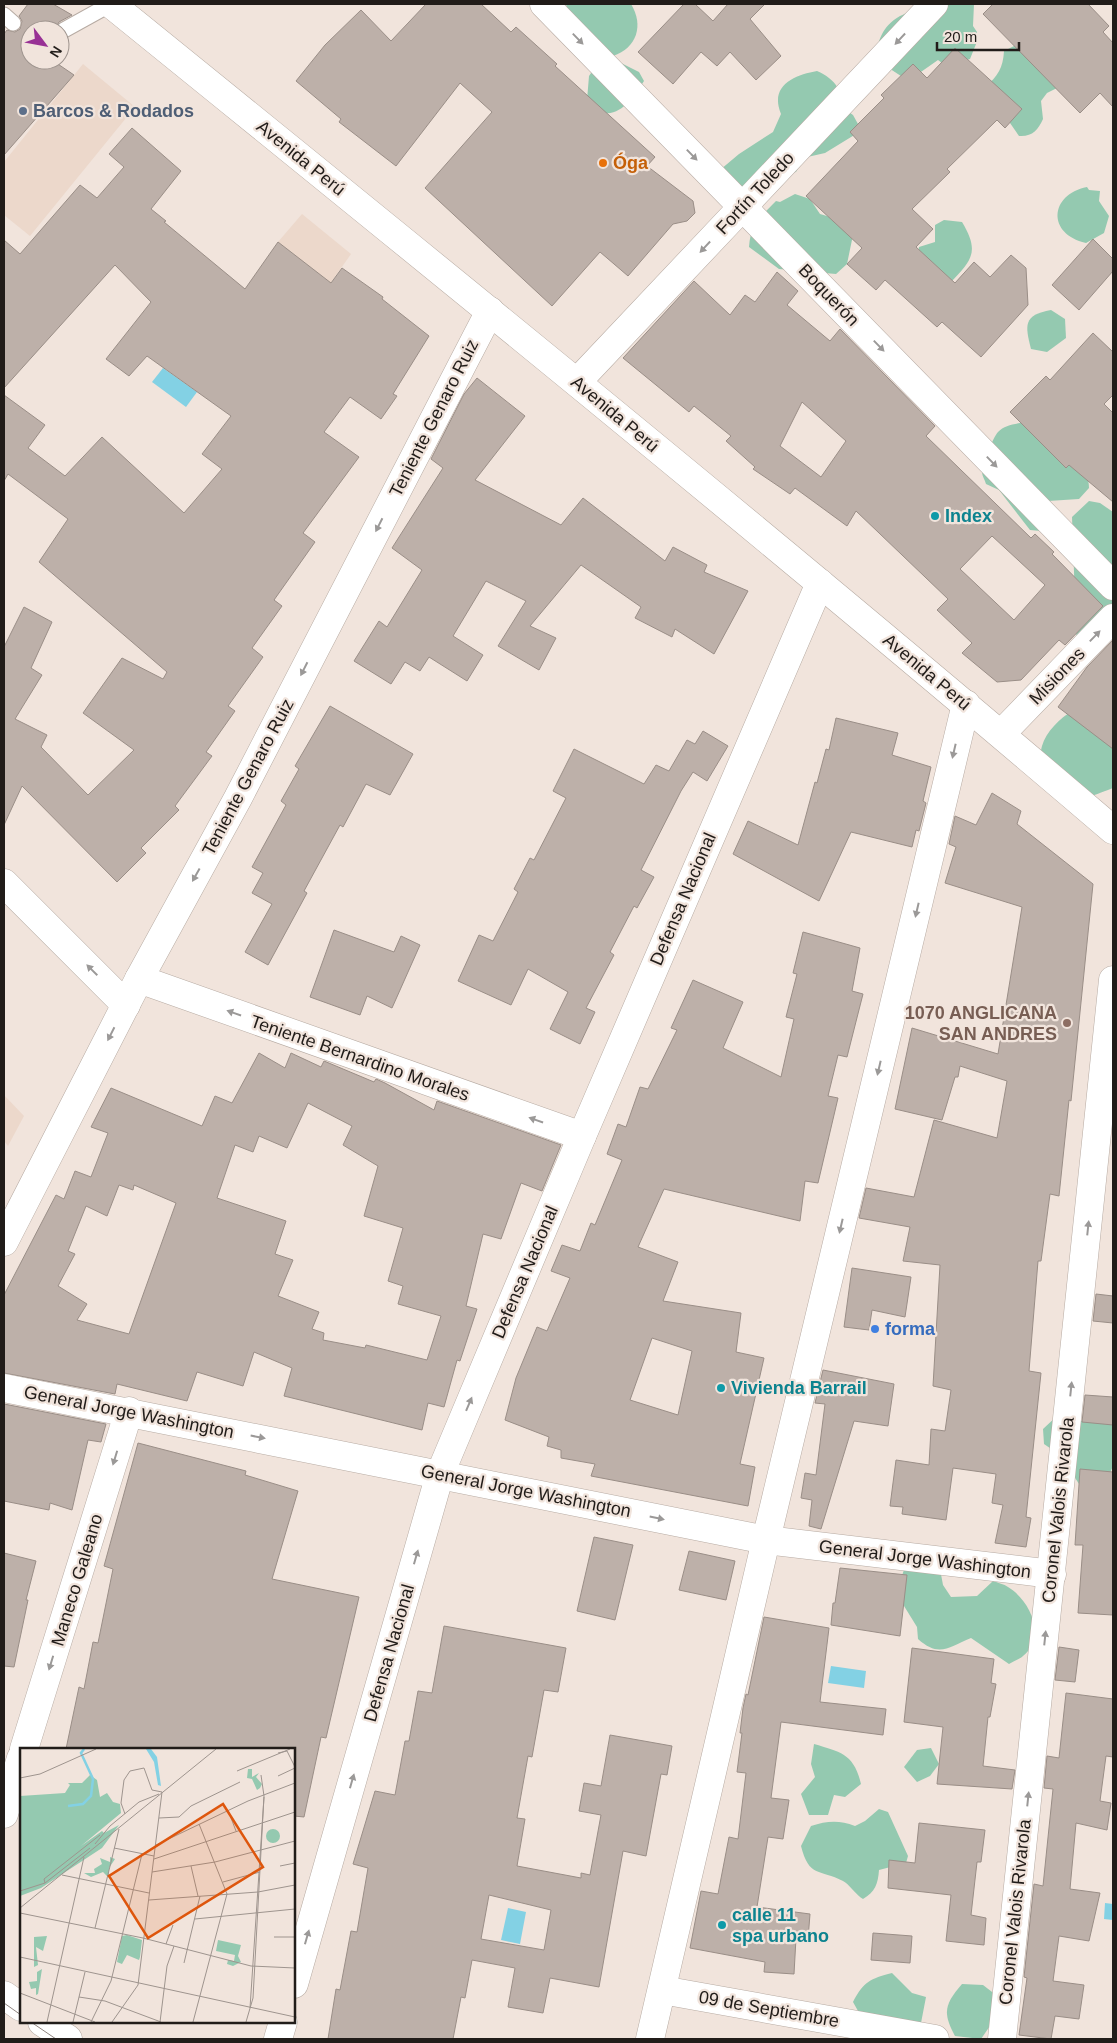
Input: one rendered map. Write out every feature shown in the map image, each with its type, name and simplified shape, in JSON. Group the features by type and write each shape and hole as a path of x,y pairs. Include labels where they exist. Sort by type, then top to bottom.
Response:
{"street":[{"name":"Avenida Perú","path":"111,4 577,382 966,704 1113,830"},
{"name":"Boquerón","path":"544,4 1113,586"},
{"name":"Fortín Toledo","path":"577,382 934,4"},
{"name":"Teniente Genaro Ruiz","path":"4,1242 139,979 242,791 490,311"},
{"name":"Defensa Nacional","path":"295,1981 440,1474 582,1136 820,583"},
{"name":"Misiones","path":"1000,734 1113,618"},
{"path":"650,2039 766,1540 966,704"},
{"path":"4,883 126,1005"},
{"name":"Teniente Bernardino Morales","path":"139,979 582,1136"},
{"name":"Coronel Valois Rivarola","path":"1002,2039 1113,980"},
{"name":"General Jorge Washington","path":"4,1388 129,1411 766,1540 1052,1574"},
{"name":"Maneco Galeano","path":"24,1748 129,1411"},
{"path":"4,1814 20,1761"},
{"name":"09 de Septiembre","path":"662,1990 935,2039"},
{"path":"4,1995 20,2006"},
{"path":"44,2023 68,2039"},
{"path":"278,2039 283,2023"}],"lane":[{"path":"70,27 111,4"}],"shaded area":[{"path":"83,64 135,107 30,236 4,215 4,162"},
{"path":"302,214 351,254 284,349 278,242"},
{"path":"4,1095 24,1116 8,1146 4,1141"}],"green space":[{"path":"566,4 631,4 637,20 636,35 633,42 613,56 568,13"},
{"path":"915,4 974,4 973,26 977,32 976,44 970,59 946,66 938,60 918,74 904,78 875,59 879,40 885,29 894,20 907,13"},
{"path":"1020,43 1065,84 1047,93 1041,101 1043,119 1041,123 1034,132 1024,136 1019,136 985,87 999,71 1004,51"},
{"path":"619,62 639,72 644,81 628,103 617,111 605,113 587,100 589,76 596,66"},
{"path":"817,71 829,78 837,87 846,110 853,115 858,124 856,134 825,153 803,158 796,172 786,174 762,206 757,209 714,175 739,154 773,132 781,114 778,96 786,83 800,75"},
{"path":"1087,187 1089,190 1100,191 1099,201 1109,216 1104,233 1086,243 1064,232 1059,223 1058,215 1060,206 1065,198 1074,191"},
{"path":"795,194 810,199 820,214 837,219 853,235 847,264 836,274 779,269 749,247 754,226 761,216 776,201 780,202"},
{"path":"944,220 962,222 968,232 972,248 968,262 950,283 917,260 919,247 935,242 935,225"},
{"path":"1051,310 1065,319 1066,338 1047,352 1031,349 1027,327 1028,322 1035,315"},
{"path":"1031,421 1068,466 1079,465 1087,476 1089,485 1089,488 1079,499 1048,501 1041,531 1030,530 999,490 986,484 982,474 988,452 998,432 1009,425"},
{"path":"1089,501 1100,503 1113,512 1113,632 1077,654 1072,517"},
{"path":"1072,711 1106,723 1113,720 1113,788 1066,804 1059,801 1049,789 1042,771 1041,753 1044,741 1050,731 1058,721"},
{"path":"1102,1413 1113,1418 1113,1466 1107,1480 1083,1490 1060,1455 1044,1444 1043,1429 1058,1415 1080,1421 1090,1419"},
{"path":"906,1564 940,1569 943,1585 951,1597 977,1596 993,1581 1008,1587 1023,1601 1033,1619 1034,1639 1030,1648 1022,1657 1009,1664 971,1638 944,1649 925,1645 918,1639 917,1627 896,1593"},
{"path":"814,1744 839,1752 850,1760 861,1784 845,1797 834,1795 828,1815 809,1815 801,1794 815,1777 811,1764"},
{"path":"931,1748 939,1764 930,1776 917,1782 904,1767 917,1750"},
{"path":"879,1809 888,1812 908,1856 906,1863 879,1870 875,1887 863,1899 845,1882 812,1868 804,1856 801,1846 811,1826 833,1822 855,1826 865,1821"},
{"path":"892,1973 912,1993 926,1997 921,2023 867,2027 853,2002 868,1982"},
{"path":"962,1984 983,1985 996,1995 992,2023 981,2039 955,2036 948,2021 947,2009 949,2003"}],"water":[{"path":"163,368 197,392 186,407 152,382"},
{"path":"831,1666 866,1671 864,1688 828,1683"},
{"path":"1105,1903 1113,1904 1113,1920 1104,1919"},
{"path":"508,1908 526,1912 520,1944 501,1940"}],"building":[{"name":"Barcos & Rodados","path":"28,4 53,4 72,15 63,20 21,20 19,16"},
{"path":"426,4 481,4 511,32 516,27 557,64 555,66 655,157 647,166 693,201 695,213 687,221 673,224 628,276 600,252 552,306 425,188 492,112 460,83 396,166 339,122 341,119 296,81 325,45 361,10 391,41"},
{"path":"684,4 695,4 713,21 728,4 765,4 750,19 781,56 756,80 730,52 717,66 701,52 673,84 638,52"},
{"path":"993,4 1088,4 1109,26 1103,32 1113,43 1113,107 1100,93 1080,113 983,14"},
{"name":"Barcos & Rodados","path":"20,29 20,70 67,70 74,75 4,155 4,34 7,30 15,32"},
{"path":"955,48 1022,109 1005,128 997,120 947,169 950,172 912,209 933,229 916,247 955,283 974,262 990,277 1011,255 1026,268 1028,305 981,357 942,322 937,327 885,280 876,290 847,264 862,248 806,196 858,141 850,132 884,98 881,95 913,64 927,78"},
{"path":"132,128 181,171 151,209 245,289 278,242 331,283 342,268 383,297 382,299 429,336 393,394 397,396 381,419 350,397 324,432 359,457 303,533 315,542 274,600 282,606 252,648 263,657 228,706 235,711 206,752 212,756 175,806 179,810 141,848 146,853 117,882 22,786 4,825 4,647 24,607 52,622 31,668 42,675 15,719 47,735 41,747 88,795 134,750 83,713 122,658 163,679 167,672 39,562 68,519 8,474 4,481 4,395 45,425 28,448 65,476 102,437 184,513 222,469 202,454 231,416 147,356 129,376 106,359 151,302 115,265 4,388 4,240 20,254 80,185 97,198 124,167 109,154"},
{"path":"1093,239 1113,259 1113,271 1079,310 1052,285"},
{"path":"777,272 798,291 787,305 830,341 840,329 935,426 926,436 1031,538 1035,534 1054,552 1052,554 1103,606 1065,645 1059,640 1021,680 997,682 962,653 972,643 937,610 948,599 856,511 847,526 795,488 790,494 753,469 755,467 726,441 731,436 694,406 689,412 623,358 694,281 730,315 745,295 755,302","holes":["802,402 846,441 821,477 780,446","992,536 1045,585 1014,620 960,569"]},
{"path":"1093,333 1113,352 1113,395 1104,404 1113,413 1113,502 1069,465 1066,468 1010,412 1046,376 1050,380"},
{"path":"477,378 525,416 475,480 561,525 583,498 665,561 673,547 707,565 704,572 748,591 714,654 675,629 672,637 635,618 641,607 581,565 530,626 556,638 539,670 498,646 526,601 486,581 453,636 483,655 467,681 429,657 420,671 405,662 391,684 354,661 379,621 387,627 422,570 392,548 443,468 431,459 464,394"},
{"path":"1113,640 1113,749 1058,707 1087,667"},
{"path":"330,706 413,754 390,795 366,784 343,827 340,825 304,891 307,893 268,965 245,952 272,904 252,893 263,873 252,867 286,805 281,801 299,769 295,766"},
{"path":"836,718 898,733 892,755 931,767 923,801 926,803 919,831 916,830 912,847 851,832 819,901 733,854 748,821 798,845 815,782 817,783 826,749 829,750"},
{"path":"703,731 728,746 707,781 693,772 681,791 641,870 654,877 637,908 634,906 610,952 614,955 586,1008 595,1012 580,1044 550,1029 568,992 528,969 511,1005 458,981 479,935 493,941 518,892 514,889 530,858 534,860 566,798 553,791 574,749 644,784 656,765 669,771 687,740 695,744"},
{"path":"992,793 1021,811 1017,824 1093,884 1071,1101 1069,1100 1059,1196 1050,1194 1041,1261 1038,1261 1029,1371 1041,1373 1026,1517 1031,1518 1026,1547 995,1543 1003,1505 992,1503 996,1474 953,1468 946,1520 902,1514 903,1507 890,1506 896,1460 929,1465 931,1429 945,1431 951,1390 933,1386 940,1265 903,1261 910,1227 859,1218 866,1188 914,1197 934,1120 997,1138 1007,1081 960,1066 958,1077 955,1077 942,1120 895,1109 912,1028 998,1054 1022,907 945,883 956,847 949,844 955,816 976,825"},
{"path":"334,930 394,952 401,936 420,945 392,1008 367,996 360,1015 310,997"},
{"path":"803,932 860,948 852,991 863,994 847,1057 838,1055 828,1096 838,1098 818,1183 805,1181 800,1221 664,1189 638,1247 678,1262 663,1301 741,1313 736,1352 764,1358 740,1464 755,1467 748,1506 591,1476 595,1464 561,1458 561,1450 547,1446 549,1437 505,1420 516,1378 537,1327 547,1331 570,1278 551,1271 562,1245 580,1251 591,1223 595,1225 622,1160 607,1154 618,1124 626,1127 640,1087 648,1089 677,1030 671,1028 693,980 743,1002 723,1048 781,1077 794,1019 786,1017 797,974 793,973","holes":["652,1338 692,1351 678,1415 630,1400"]},
{"path":"259,1053 285,1068 291,1053 321,1067 324,1061 374,1082 376,1079 434,1110 437,1101 561,1145 542,1191 521,1183 501,1239 483,1234 466,1306 477,1309 460,1361 457,1360 444,1407 428,1403 422,1430 284,1396 292,1368 254,1352 243,1386 197,1372 187,1401 117,1384 115,1394 4,1373 4,1295 56,1195 64,1199 75,1171 91,1177 108,1133 91,1127 111,1088 202,1126 215,1096 232,1103","holes":["308,1103 352,1126 343,1145 378,1166 364,1216 403,1228 388,1281 403,1286 398,1304 441,1316 427,1360 366,1345 365,1348 323,1340 324,1333 312,1329 319,1312 278,1296 293,1260 275,1254 286,1221 217,1198 235,1145 253,1152 259,1136 287,1148","119,1185 133,1190 134,1185 176,1203 129,1334 77,1320 87,1304 58,1286 75,1254 68,1251 86,1206 107,1216"]},
{"path":"852,1268 911,1277 905,1317 872,1310 869,1330 844,1327"},
{"path":"1096,1294 1113,1296 1113,1323 1093,1321"},
{"path":"823,1370 894,1384 888,1426 854,1421 821,1529 809,1526 812,1500 801,1498 805,1473 816,1475 825,1404 815,1403"},
{"path":"1085,1395 1113,1397 1113,1425 1082,1422"},
{"path":"4,1404 106,1424 101,1442 88,1440 72,1510 50,1503 49,1510 4,1501"},
{"path":"138,1443 246,1471 245,1475 298,1491 272,1579 359,1597 326,1738 321,1737 304,1817 295,1816 295,1748 66,1748 79,1687 84,1689 93,1642 98,1643 113,1569 104,1566"},
{"path":"1080,1469 1113,1472 1113,1615 1078,1613 1083,1545 1075,1545"},
{"path":"594,1537 633,1545 615,1620 577,1611"},
{"path":"689,1551 735,1561 726,1600 679,1590"},
{"path":"4,1553 36,1561 26,1600 28,1600 14,1667 4,1666"},
{"path":"840,1568 907,1575 900,1636 831,1625"},
{"path":"764,1617 829,1628 820,1702 886,1709 883,1735 781,1722 771,1798 789,1800 783,1839 768,1837 757,1907 810,1914 808,1939 796,1938 794,1974 764,1972 765,1962 690,1948 701,1891 718,1894 729,1837 738,1839 746,1773 737,1772 742,1733 740,1733 743,1708 746,1694 748,1695"},
{"path":"444,1626 566,1648 558,1692 544,1690 532,1757 528,1756 517,1818 525,1819 517,1866 581,1878 581,1873 590,1875 601,1815 579,1811 584,1783 601,1786 610,1735 672,1746 667,1775 661,1774 646,1856 623,1851 599,1987 550,1978 543,2013 508,2007 515,1968 472,1960 465,1998 461,1997 453,2039 328,2039 336,1989 340,1990 351,1931 357,1932 368,1868 353,1864 375,1791 395,1795 405,1741 409,1741 418,1691 432,1693","holes":["489,1895 551,1910 544,1950 481,1939"]},
{"path":"1059,1647 1079,1650 1075,1682 1055,1680"},
{"path":"912,1648 994,1659 991,1683 996,1684 990,1717 988,1717 983,1766 1015,1770 1012,1789 937,1784 943,1727 904,1722"},
{"path":"1066,1693 1113,1699 1113,1757 1106,1756 1100,1801 1111,1803 1107,1830 1076,1823 1070,1889 1100,1893 1089,1941 1059,1936 1053,1981 1084,1985 1079,2019 1055,2016 1051,2039 1019,2035 1027,1978 1024,1977 1034,1884 1043,1886 1053,1789 1044,1788 1047,1756 1059,1758"},
{"path":"919,1823 985,1830 981,1862 977,1862 971,1915 986,1918 984,1945 946,1941 951,1895 888,1888 889,1860 915,1863"},
{"path":"873,1933 912,1936 910,1963 871,1960"}],"tram line":[{"path":"4,2003 20,2014"},
{"path":"32,2023 56,2039"}],"place":[{"name":"Barcos & Rodados","path":"23,111"},
{"name":"Óga","path":"603,163"},
{"name":"Index","path":"935,516"},
{"name":"1070 ANGLICANA SAN ANDRES","path":"1067,1023"},
{"name":"forma","path":"875,1329"},
{"name":"Vivienda Barrail","path":"721,1388"},
{"name":"calle 11 spa urbano","path":"722,1925"}]}
